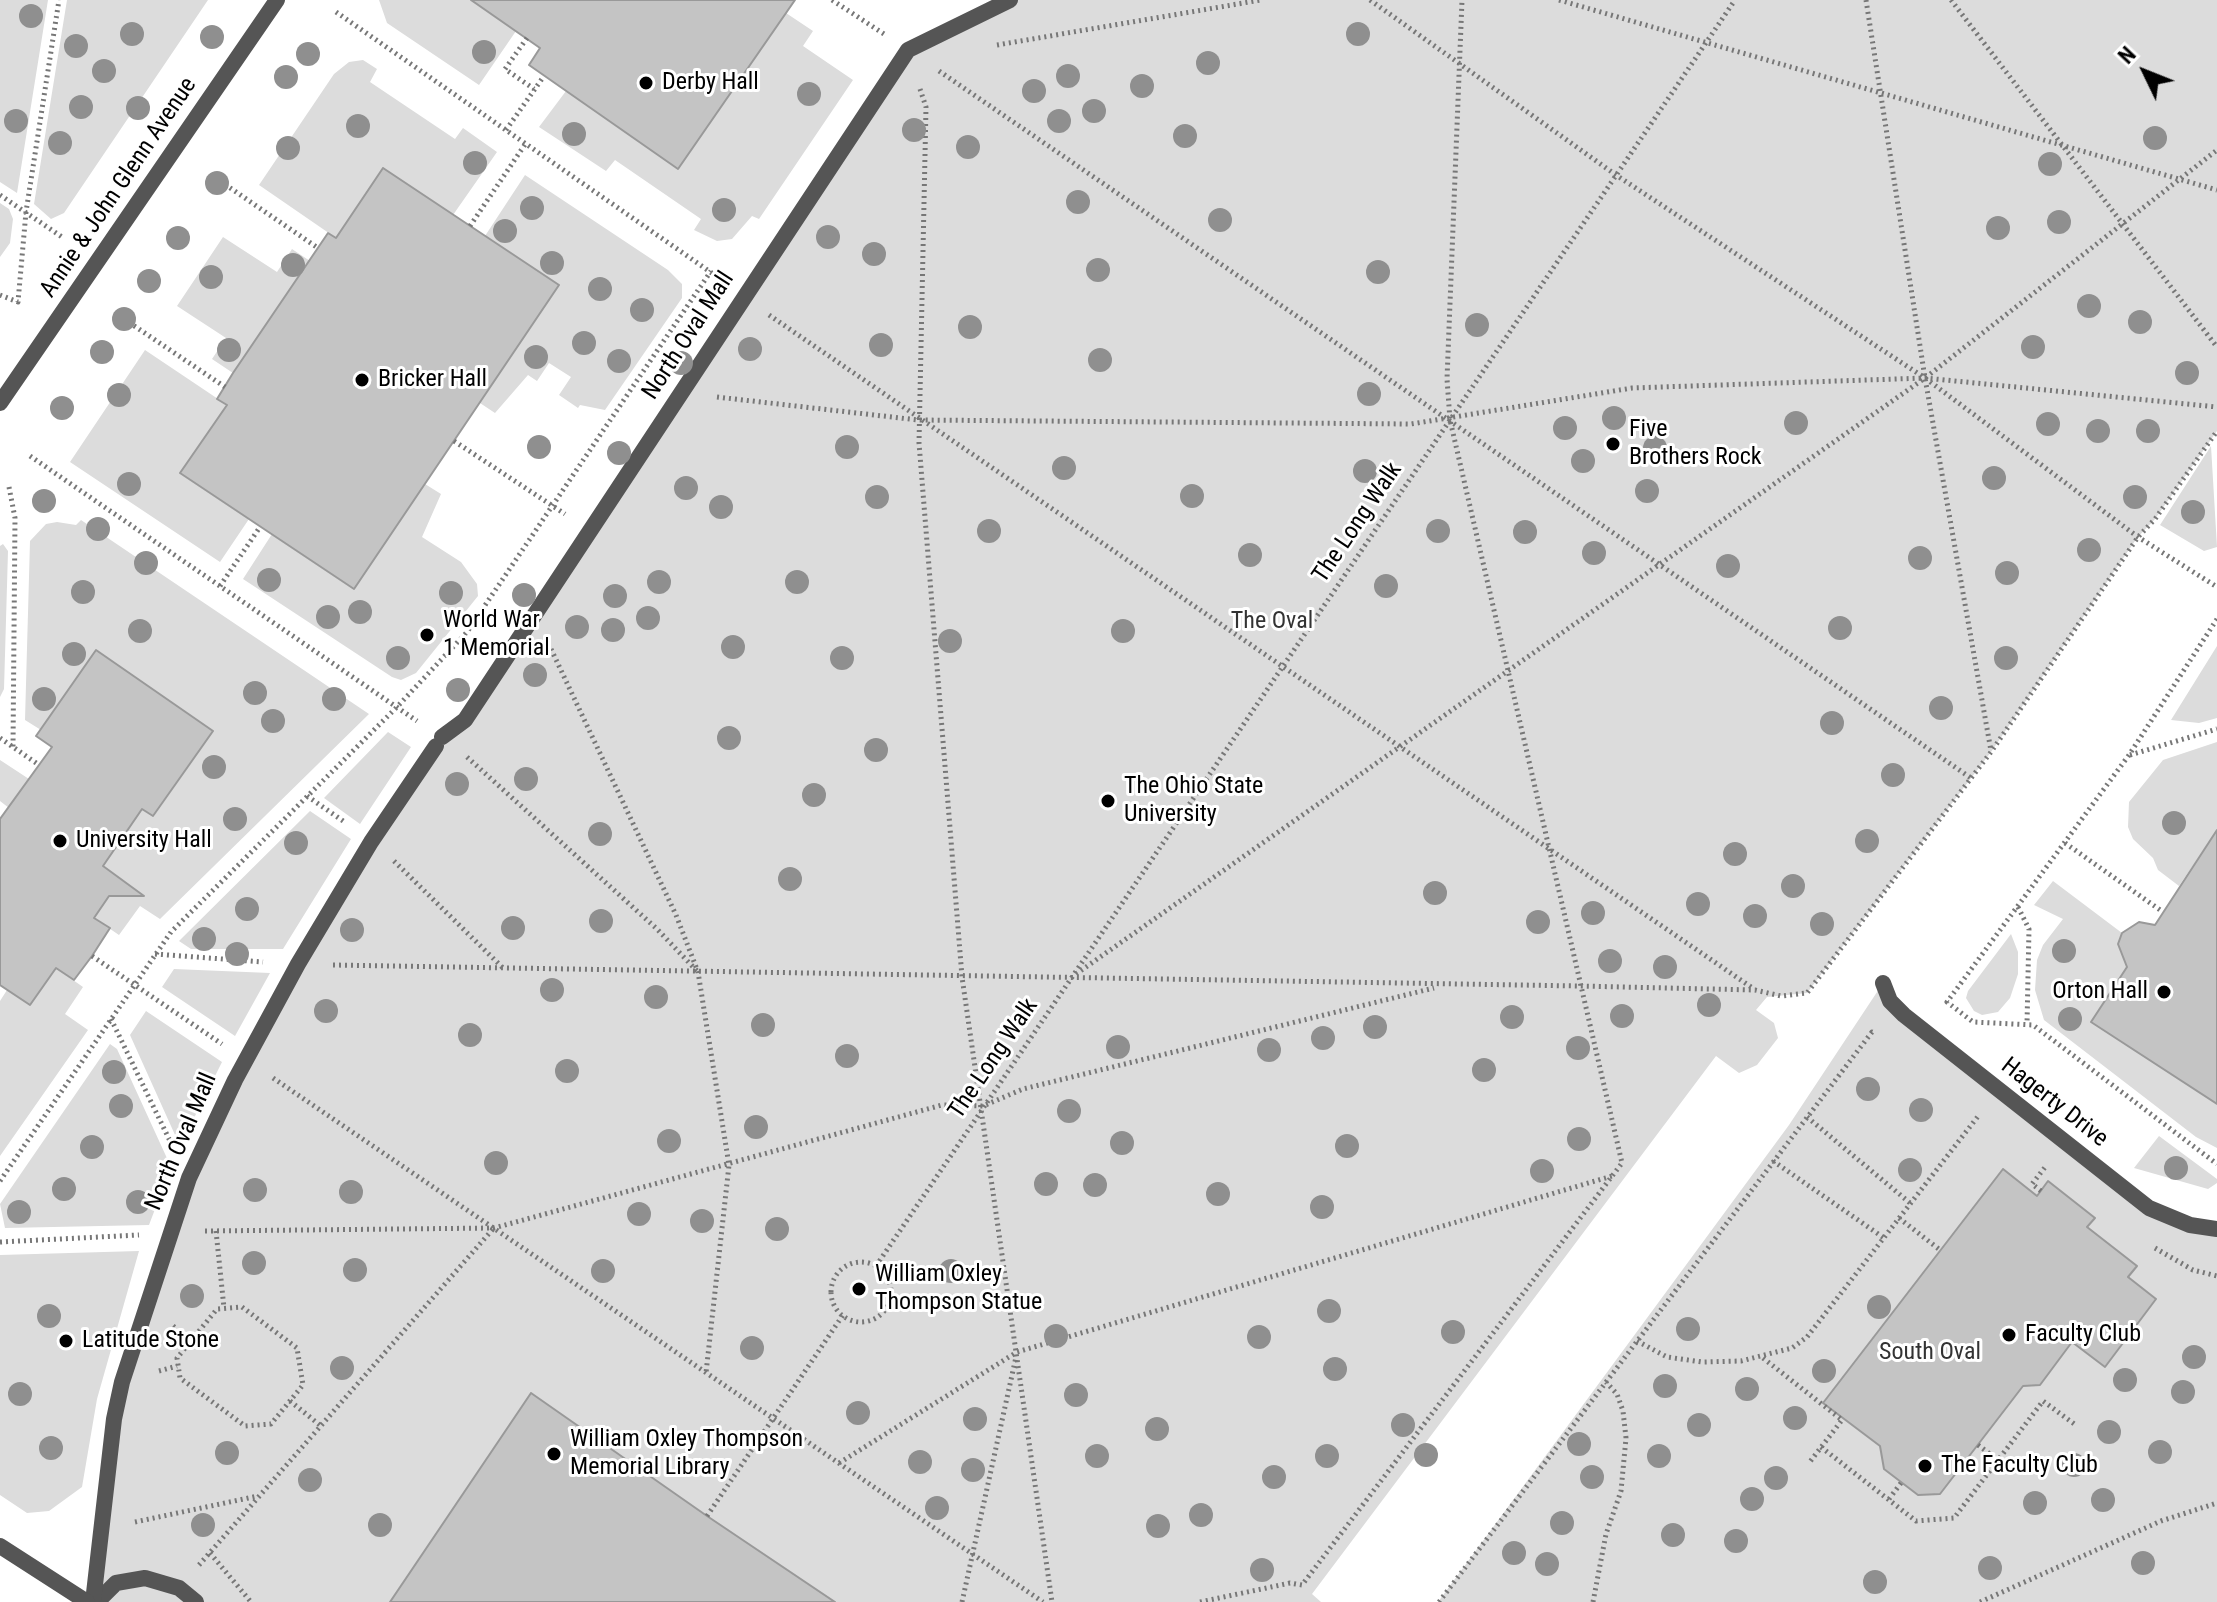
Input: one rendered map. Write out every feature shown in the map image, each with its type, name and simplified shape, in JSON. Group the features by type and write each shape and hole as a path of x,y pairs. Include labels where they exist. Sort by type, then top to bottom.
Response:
{"street":[{"name":"Annie & John Glenn Avenue","path":"0,403 277,0"},
{"path":"908,50 1010,0"},
{"name":"North Oval Mall","path":"95,1602 114,1419 133,1342 189,1178 245,1060 371,842 439,741 465,720 908,50"},
{"name":"Hagerty Drive","path":"1883,983 1890,1001 1904,1015 2149,1208 2190,1225 2217,1229"},
{"path":"0,1546 87,1602"},
{"path":"95,1602 116,1583 130,1578 145,1578 179,1588 196,1602"}],"path":[{"path":"0,295 18,302 26,212 59,0"},
{"path":"832,0 1971,778"},
{"path":"990,46 1261,0"},
{"path":"1370,0 1616,175 1925,378 2138,537 2217,587"},
{"path":"1200,1602 1290,1583 1302,1585 1622,1163 1450,420 1447,379 1462,0"},
{"path":"1559,0 2217,190"},
{"name":"The Long Walk","path":"876,1266 1735,0"},
{"path":"1866,0 1925,378 1991,752"},
{"path":"1951,0 2217,347"},
{"path":"336,12 711,271 918,420 1755,990"},
{"path":"527,38 505,69 534,89"},
{"path":"908,50 926,107 918,420 962,977 1052,1602"},
{"path":"506,130 544,76"},
{"path":"470,226 526,143"},
{"path":"1072,977 1925,378 2217,150"},
{"path":"220,181 318,248"},
{"path":"0,195 62,237"},
{"path":"0,1181 171,932 397,707 467,632 711,271"},
{"path":"124,319 225,387"},
{"path":"680,394 918,420 1411,424 1632,388 1925,378 2217,407"},
{"path":"155,954 298,964 504,969 1579,986 1755,990 1781,996 1807,993 1991,752 2138,537 2155,519 2217,431"},
{"path":"454,441 589,530"},
{"path":"30,456 397,707 657,929 698,972"},
{"path":"9,487 15,518 13,747"},
{"path":"220,586 260,527"},
{"path":"534,615 676,915 698,972 729,1165 706,1373"},
{"path":"2217,619 2129,755 1947,1002 1973,1022 2033,1025 2217,1164"},
{"path":"2129,755 2217,729"},
{"path":"0,738 39,765"},
{"path":"307,796 356,830"},
{"path":"2065,843 2163,912"},
{"path":"390,857 504,969"},
{"path":"2018,907 2029,929 2025,998 2027,1024"},
{"path":"92,956 1043,1602"},
{"path":"0,1242 216,1231 494,1228 942,1105 983,1106 1023,1089 1443,986"},
{"path":"111,1018 189,1178"},
{"path":"1439,1602 1872,1032 1883,1040"},
{"path":"1967,1104 1991,1122"},
{"path":"1637,1341 1653,1352 1681,1359 1719,1362 1762,1358 1792,1348 1807,1337 1980,1114"},
{"path":"1807,1117 1910,1203"},
{"path":"1773,1161 1884,1238"},
{"path":"2041,1191 2032,1184 2046,1165 2058,1174"},
{"path":"838,1463 1017,1352 1613,1175"},
{"path":"1899,1218 1940,1250"},
{"path":"179,1588 494,1228"},
{"path":"216,1231 224,1308"},
{"path":"2151,1245 2193,1270 2217,1276"},
{"path":"857,1262 876,1266 889,1280 891,1289 886,1309 879,1316 861,1322 843,1315 833,1299 834,1279 840,1271 857,1262"},
{"path":"242,1307 297,1348 303,1385 271,1424 245,1426 180,1378 177,1358 217,1309 224,1308 242,1307"},
{"path":"707,1516 843,1315"},
{"path":"962,1602 1017,1352"},
{"path":"1762,1358 1842,1420 1809,1463"},
{"path":"1593,1602 1606,1534 1621,1491 1626,1438 1623,1411 1617,1394 1606,1382"},
{"path":"290,1401 321,1426"},
{"path":"1821,1447 1916,1521 1954,1518 2043,1401 2077,1426"},
{"path":"1978,1445 1998,1460"},
{"path":"1889,1499 1901,1483"},
{"path":"130,1523 260,1495"},
{"path":"1980,1602 2161,1521 2217,1503"},
{"path":"210,1553 251,1602"}],"green space":[{"path":"0,0 48,0 17,193 0,182"},
{"path":"67,0 208,0 64,213 51,219 34,204"},
{"path":"379,0 471,0 516,31 479,85 387,23"},
{"name":"The Oval","path":"1010,0 2217,0 2217,431 2155,519 2137,538 1991,752 1807,993 1767,997 1756,1010 1774,1023 1778,1038 1757,1065 1739,1073 1716,1056 1312,1594 1321,1602 93,1602 114,1419 169,1233 245,1060 442,737 465,720 908,50"},
{"path":"786,13 813,31 803,46 853,80 759,219 752,216 732,239 717,241 694,230 701,219 615,160 606,171 539,127 566,91 678,169"},
{"path":"363,60 377,69 370,82 455,139 463,128 497,152 453,215 383,168 336,238 259,185 334,74 349,62"},
{"path":"525,175 668,270 682,284 682,298 605,410 580,405 578,408 559,395 571,377 549,363 537,381 528,375 495,413 480,403 485,236"},
{"path":"0,203 9,209 13,219 10,243 0,257"},
{"path":"223,237 277,272 292,249 310,261 233,373 212,359 226,338 177,306"},
{"path":"145,350 227,405 181,473 249,519 220,562 70,462"},
{"path":"2211,446 2217,547 2204,551 2160,525"},
{"path":"425,484 441,494 422,537 461,562 477,584 478,596 416,673 401,680 392,677 243,579 272,534 354,589"},
{"path":"81,520 369,714 160,919 140,906 119,935 94,918 103,866 142,809 154,816 213,731 96,650 41,730 25,720 30,541 46,524 76,525"},
{"path":"3,544 8,551 4,689 0,697 0,546"},
{"path":"2217,646 2217,718 2199,723 2171,720"},
{"path":"388,732 411,747 360,824 324,798"},
{"path":"2217,742 2217,830 2179,886 2158,870 2153,858 2133,839 2128,827 2129,802 2163,760"},
{"path":"0,760 29,779 9,808 0,801"},
{"path":"310,811 351,839 283,949 191,949 179,941"},
{"path":"2053,881 2122,933 2118,944 2130,963 2091,1022 2217,1104 2217,1148 2196,1137 2044,1020 2035,990 2037,960 2043,945 2063,919 2034,905"},
{"path":"2011,934 2018,952 2018,974 2010,998 1998,1012 1982,1015 1974,1011 1966,998 1968,991"},
{"path":"56,968 83,987 65,1014 88,1030 0,1156 0,1001 7,990 30,1005"},
{"path":"174,969 270,973 235,1036 162,987"},
{"name":"South Oval","path":"1883,983 1890,1001 2149,1208 2217,1229 2217,1602 1438,1602 1789,1125"},
{"path":"146,1011 222,1062 180,1146 130,1035"},
{"path":"110,1044 117,1049 171,1167 149,1225 5,1228 0,1204"},
{"path":"2159,1136 2217,1179 2217,1183 2208,1189 2134,1168"},
{"path":"139,1251 97,1399 82,1487 49,1511 27,1513 0,1495 0,1255"}],"building":[{"name":"Derby Hall","path":"471,0 795,0 678,169 529,65 540,48"},
{"name":"Bricker Hall","path":"383,168 559,285 354,589 180,473 227,405 217,399 233,373 328,233 336,238"},
{"name":"University Hall","path":"96,650 213,731 153,816 142,809 103,866 144,896 109,896 94,918 110,928 92,956 74,980 56,968 30,1005 0,985 0,819 52,747 36,736"},
{"name":"Orton Hall","path":"2217,830 2217,1104 2091,1022 2127,967 2118,944 2122,933 2139,922 2155,925"},
{"name":"Faculty Club","path":"2003,1169 2037,1196 2048,1181 2095,1218 2087,1227 2137,1266 2128,1277 2156,1299 2105,1367 2072,1342 2040,1385 2023,1386 1940,1494 1918,1495 1884,1469 1880,1446 1823,1403"},
{"name":"William Oxley Thompson Memorial Library","path":"531,1393 707,1516 835,1602 390,1602"}],"place":[{"name":"Derby Hall","path":"646,83"},
{"name":"Bricker Hall","path":"362,380"},
{"name":"Five Brothers Rock","path":"1613,444"},
{"name":"World War 1 Memorial","path":"427,635"},
{"name":"The Ohio State University","path":"1108,801"},
{"name":"University Hall","path":"60,841"},
{"name":"Orton Hall","path":"2164,992"},
{"name":"William Oxley Thompson Statue","path":"859,1289"},
{"name":"Faculty Club","path":"2009,1335"},
{"name":"Latitude Stone","path":"66,1341"},
{"name":"William Oxley Thompson Memorial Library","path":"554,1454"},
{"name":"The Faculty Club","path":"1925,1466"}]}
